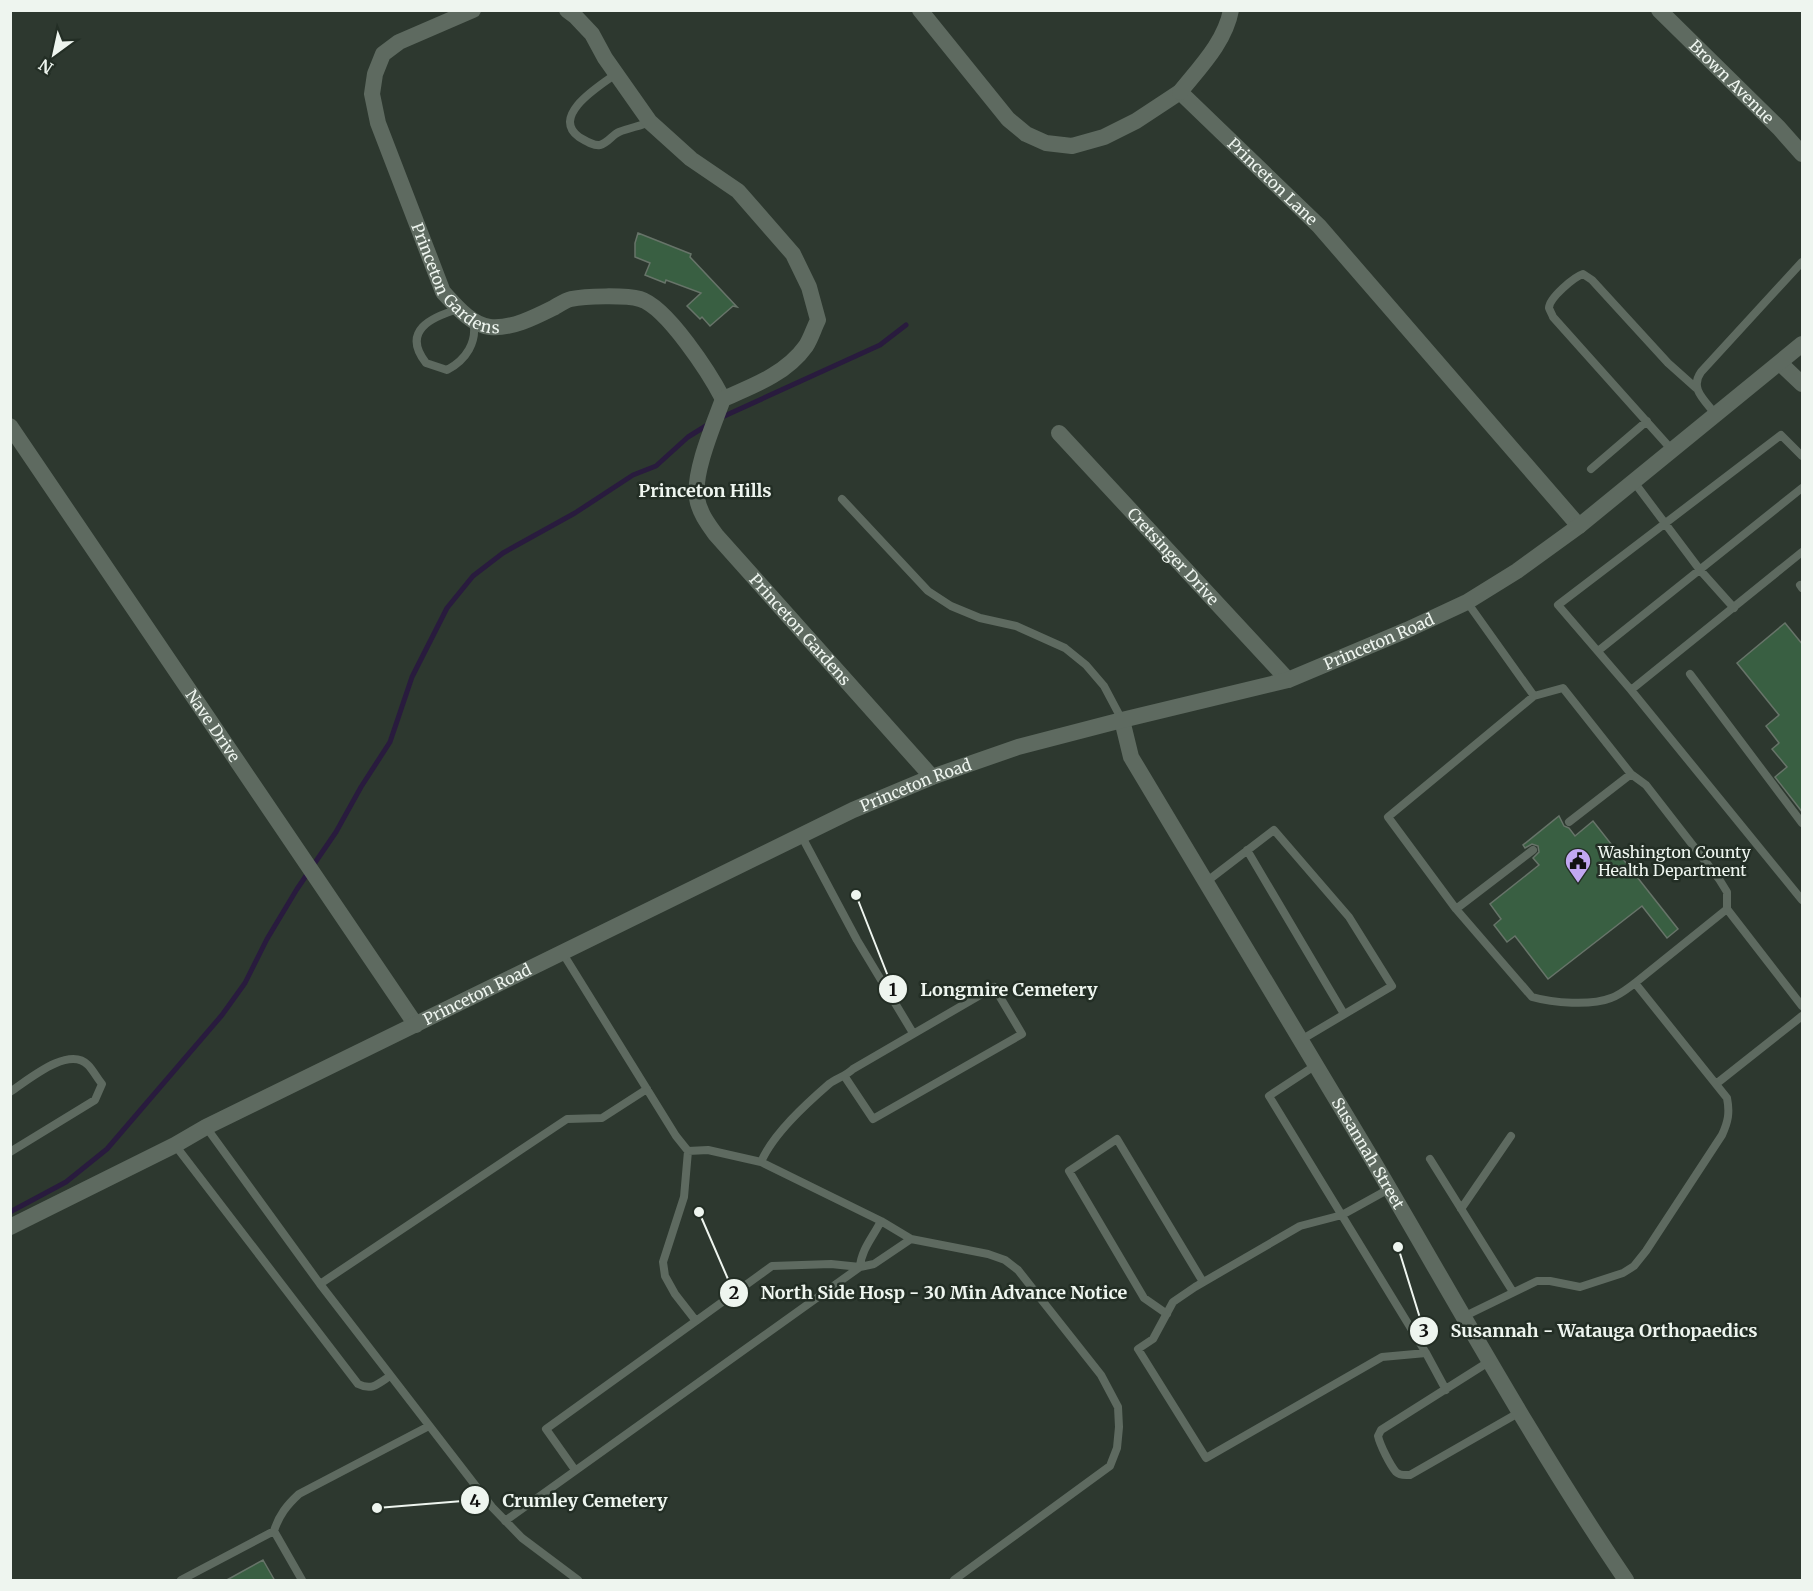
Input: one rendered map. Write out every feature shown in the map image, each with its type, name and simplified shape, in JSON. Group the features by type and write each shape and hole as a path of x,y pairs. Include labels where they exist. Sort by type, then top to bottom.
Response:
{"street":[{"name":"Princeton Gardens","path":"473,10 399,42 383,54 375,74 372,94 378,123 443,292 473,320 488,327 505,327 532,318 570,299 607,297 640,299 664,315 713,379 723,399 703,453 696,496 702,514 716,535 932,777"},
{"path":"567,10 592,34 616,74 650,122 691,159 738,191 793,254 809,287 818,320 806,346 782,370 755,386 723,399"},
{"path":"920,10 1008,119 1026,134 1046,143 1072,146 1104,137 1136,121 1180,92 1215,49 1229,22 1231,10"},
{"name":"Brown Avenue","path":"1659,10 1803,154"},
{"name":"Princeton Lane","path":"1180,92 1319,226 1579,526"},
{"name":"Princeton Road","path":"10,1227 175,1145 206,1127 853,810 932,777 1018,747 1288,680 1467,602 1517,571 1579,526 1803,344"},
{"path":"1780,363 1803,384"},
{"name":"Nave Drive","path":"10,426 416,1025"},
{"name":"Cretsinger Drive","path":"1059,433 1288,680"},
{"name":"Susannah Street","path":"1122,720 1131,757 1520,1412 1593,1532 1626,1581"}],"lane":[{"path":"616,74 577,106 571,114 569,123 571,129 592,145 600,145 620,132 650,122"},
{"path":"1696,388 1696,379 1701,372 1803,262"},
{"path":"1672,450 1553,317 1549,308 1552,300 1577,276 1583,274 1593,280 1668,363 1696,388 1716,415"},
{"path":"459,309 436,316 422,325 418,332 417,349 426,363 447,370 460,361 472,346 475,328 473,320"},
{"path":"1591,469 1647,421"},
{"path":"1803,456 1781,435 1558,605 1631,690 1803,900"},
{"path":"1634,482 1664,525 1734,608"},
{"path":"1598,651 1803,488"},
{"path":"842,499 928,591 951,606 980,618 1016,626 1065,648 1086,665 1104,686 1122,720"},
{"path":"1631,690 1803,552"},
{"path":"1467,602 1534,696"},
{"path":"1690,674 1803,823"},
{"path":"1727,909 1614,998 1599,1002 1545,1000 1532,996 1456,909 1388,816 1534,696 1563,688 1631,774 1646,785 1719,879 1727,892 1727,909 1803,1006"},
{"path":"1569,822 1631,774"},
{"path":"1206,882 1274,830 1349,917 1392,986 1301,1040"},
{"path":"801,835 857,940 913,1033"},
{"path":"1247,850 1344,1014"},
{"path":"1456,909 1533,850"},
{"path":"562,952 676,1136 688,1151 684,1197 666,1246 663,1262 665,1276 696,1322"},
{"path":"1463,1317 1537,1281 1580,1287 1623,1273 1634,1266 1728,1123 1730,1110 1727,1098 1635,983"},
{"path":"760,1162 766,1150 798,1114 832,1082 994,987 1022,1034 873,1119 844,1077"},
{"path":"1716,1084 1803,1016"},
{"path":"10,1092 50,1066 69,1058 87,1063 102,1084 95,1100 10,1152"},
{"path":"1316,1065 1269,1096 1426,1353 1446,1390"},
{"path":"320,1284 567,1119 602,1118 647,1089"},
{"path":"206,1127 320,1284 505,1521 522,1538 578,1581"},
{"path":"1461,1209 1511,1136"},
{"path":"1167,1314 1144,1298 1069,1171 1117,1138 1203,1282"},
{"path":"175,1145 358,1384 365,1388 372,1388 390,1376"},
{"path":"688,1151 708,1150 760,1162 881,1221 911,1239 988,1254 1005,1260 1018,1270 1101,1375 1118,1407 1117,1448 1110,1466 954,1581"},
{"path":"1430,1159 1514,1292"},
{"path":"1389,1189 1342,1215 1300,1226 1203,1282 1173,1302 1153,1339 1138,1349 1206,1458 1382,1357 1426,1353"},
{"path":"505,1521 860,1267 861,1254 873,1238 881,1221"},
{"path":"575,1470 546,1428 772,1266 831,1264 860,1267 874,1264 911,1239"},
{"path":"1490,1361 1381,1430 1378,1436 1379,1442 1396,1472 1410,1475 1520,1412"},
{"path":"181,1581 274,1531 278,1518 299,1494 429,1425"},
{"path":"274,1531 302,1581"}],"building":[{"path":"638,233 691,254 690,257 737,307 733,306 710,326 702,317 700,319 687,306 701,293 645,275 650,263 635,257"},
{"path":"1785,623 1803,645 1803,813 1775,777 1787,767 1772,749 1779,743 1766,726 1779,715 1737,663"},
{"name":"Washington County Health Department","path":"1559,816 1564,826 1569,828 1575,836 1593,821 1678,929 1667,938 1642,906 1548,979 1515,936 1507,942 1494,925 1501,919 1490,904 1539,865 1533,858 1539,852 1538,846 1532,844 1525,848 1523,845"},
{"path":"263,1560 275,1581 225,1581"}],"waterway":[{"path":"720,418 880,345 906,325"},
{"path":"10,1212 66,1182 107,1149 222,1015 245,983 267,939 297,889 336,832 390,742 412,677 447,608 473,576 503,553 575,513 633,475 656,466 688,437 709,424"}],"place":[{"name":"Washington County Health Department","path":"1578,884"},
{"name":"Longmire Cemetery","path":"856,895"},
{"name":"North Side Hosp - 30 Min Advance Notice","path":"699,1212"},
{"name":"Susannah - Watauga Orthopaedics","path":"1398,1247"},
{"name":"Crumley Cemetery","path":"377,1508"}],"district":[{"name":"Princeton Hills","path":"705,491"}]}
